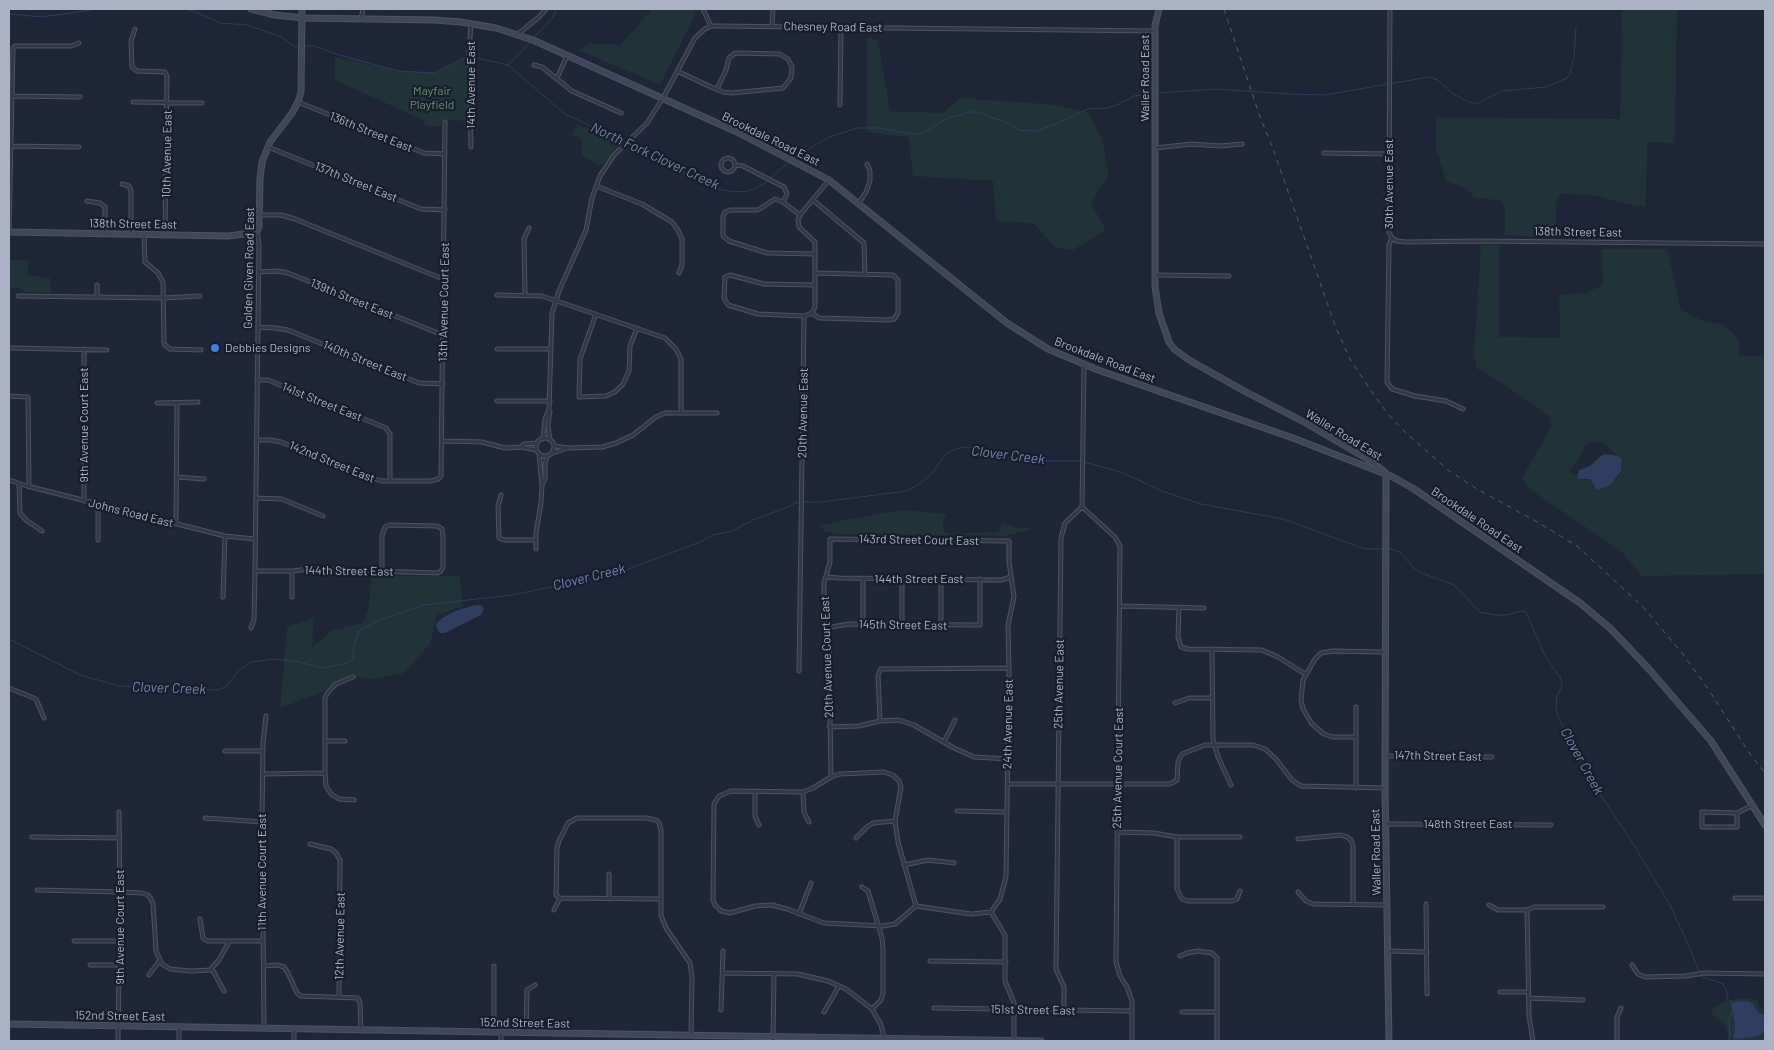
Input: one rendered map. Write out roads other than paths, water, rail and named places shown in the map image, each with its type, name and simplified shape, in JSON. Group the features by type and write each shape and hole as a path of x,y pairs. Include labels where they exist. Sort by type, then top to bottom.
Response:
{"main road":[{"name":"Brookdale Road East","path":"252,9 275,15 303,18 434,20 471,23 518,34 737,132 829,180 953,281 1008,323 1048,349 1084,365 1386,473 1414,489 1593,613 1623,641 1711,741 1765,825"},
{"name":"Golden Given Road East","path":"257,232 259,226 260,172 268,147 289,118 298,102 302,87 302,9"},
{"name":"Waller Road East","path":"1159,9 1156,31 1155,275 1159,313 1167,337 1176,352 1335,440 1371,461 1386,473 1384,652 1389,1041"},
{"name":"138th Street East","path":"9,232 234,236 257,232"},
{"name":"152nd Street East","path":"9,1024 611,1034 773,1039 1041,1041"}],"street":[{"path":"361,19 363,9"},
{"path":"518,34 546,9"},
{"path":"703,9 711,26 695,38 648,123 609,162 596,186 586,230 556,300 551,320 550,411 548,425 550,440 554,446 568,448 609,446 628,438 660,415 666,413 717,413"},
{"path":"772,26 773,9"},
{"name":"30th Avenue East","path":"1390,9 1389,232 1392,238 1389,245 1387,382 1390,388 1415,396 1446,401 1463,409"},
{"name":"14th Avenue East","path":"471,23 469,53 471,147"},
{"name":"Chesney Road East","path":"711,26 1156,31"},
{"path":"840,105 841,28"},
{"name":"10th Avenue East","path":"135,29 132,36 131,59 134,70 167,73 166,234"},
{"path":"9,232 12,53 15,46 71,46 79,43"},
{"path":"677,71 717,89 732,93 783,88 791,78 792,69 788,58 778,54 737,52 729,58 726,70 717,89"},
{"path":"557,78 567,56"},
{"path":"534,65 542,67 572,91 621,113"},
{"path":"12,96 80,97"},
{"path":"132,102 202,103"},
{"name":"136th Street East","path":"298,102 424,153 445,154"},
{"name":"13th Avenue Court East","path":"438,479 442,473 445,122"},
{"path":"1155,148 1192,144 1220,146 1242,144"},
{"path":"11,146 79,147"},
{"name":"137th Street East","path":"268,147 421,209 444,210"},
{"path":"1324,153 1389,154"},
{"path":"735,165 728,172 724,171 721,165 723,161 729,159 735,165 743,166 784,187 787,194 783,202"},
{"path":"859,203 870,181 870,171 866,164"},
{"path":"815,285 764,284 733,275 725,277 724,298 728,305 758,314 804,316 812,313 815,306 815,285 815,273 815,254 814,240 798,225 800,215 829,180"},
{"path":"122,184 129,186 131,190 131,234"},
{"path":"596,186 642,204 676,226 682,244 682,265 679,274"},
{"path":"800,215 783,202 775,199 758,210 730,210 725,212 723,221 724,238 767,253 815,254"},
{"path":"813,200 864,243 865,274"},
{"path":"87,201 102,204 105,207 105,234"},
{"path":"259,215 281,215 295,219 444,278"},
{"path":"525,295 524,239 529,228"},
{"name":"Golden Given Road East","path":"251,628 254,620 255,571 259,272 257,232"},
{"path":"144,234 145,262 162,278 164,298 163,342 167,348 201,350"},
{"name":"138th Street East","path":"1392,238 1397,241 1407,242 1530,241 1765,244"},
{"name":"139th Street East","path":"259,272 288,274 444,335"},
{"path":"812,313 819,318 888,320 894,319 898,313 898,280 891,274 815,273"},
{"path":"1155,275 1229,276"},
{"path":"97,285 97,296"},
{"path":"497,295 542,296 665,338 679,354 682,366 681,413"},
{"path":"18,296 164,298 200,296"},
{"path":"596,314 580,359 579,397 606,396 615,392 623,384 629,371 630,346 637,328"},
{"name":"20th Avenue East","path":"799,671 804,316"},
{"name":"140th Street East","path":"258,328 288,330 419,383 443,384"},
{"path":"9,348 106,350"},
{"name":"9th Avenue Court East","path":"84,349 84,500"},
{"path":"497,349 550,349"},
{"path":"1082,508 1084,365"},
{"name":"141st Street East","path":"257,380 268,380 386,428 390,434 390,481"},
{"path":"9,396 28,397 29,487"},
{"path":"497,401 550,401"},
{"path":"157,403 198,402"},
{"path":"176,524 177,403"},
{"path":"543,439 545,419 549,409"},
{"path":"521,447 524,444 536,443 543,439 550,440"},
{"name":"142nd Street East","path":"256,440 281,442 374,479 390,481 432,481 438,479"},
{"path":"442,441 482,442 505,448 521,447 536,450"},
{"path":"536,443 536,450 540,455 542,485 536,549"},
{"path":"552,453 554,446"},
{"path":"540,455 547,456 568,448"},
{"path":"542,485 545,479 547,456"},
{"path":"177,477 204,479"},
{"name":"Johns Road East","path":"9,480 29,487 225,536 255,539"},
{"path":"19,484 20,513 26,520 42,531"},
{"path":"502,495 498,506 499,538 504,540 536,540"},
{"path":"256,498 282,499 323,516"},
{"path":"98,504 98,540"},
{"name":"25th Avenue Court East","path":"1082,508 1115,537 1119,543 1116,962 1120,976 1130,993 1132,1001 1132,1041"},
{"name":"25th Avenue East","path":"1064,1010 1064,987 1056,969 1061,538 1065,522 1082,508"},
{"name":"144th Street East","path":"255,571 309,570 436,573 444,567 443,531 436,526 385,527 382,536 382,571"},
{"path":"223,597 225,536"},
{"name":"143rd Street Court East","path":"830,538 1009,541"},
{"name":"20th Avenue Court East","path":"830,538 830,562 824,583 824,619 829,652 831,777"},
{"name":"24th Avenue East","path":"991,912 1002,894 1006,877 1008,625 1014,597 1009,562 1009,541"},
{"path":"292,571 292,597"},
{"name":"144th Street East","path":"826,577 1001,580 1011,577"},
{"path":"863,578 863,624"},
{"path":"902,579 902,624"},
{"path":"941,579 941,625"},
{"name":"145th Street East","path":"826,628 843,624 980,625 980,579"},
{"path":"1120,606 1204,608"},
{"path":"1179,608 1178,637 1181,647 1212,650 1265,651 1307,672"},
{"path":"1212,650 1214,745 1231,785"},
{"path":"1356,737 1332,738 1312,724 1304,713 1302,684 1318,655 1326,652 1384,652"},
{"path":"880,721 878,675 881,669 1009,668"},
{"path":"354,676 340,681 328,692 325,698 326,786 331,794 339,799 354,800"},
{"path":"9,688 36,699 44,718"},
{"path":"1176,703 1189,698 1212,698"},
{"path":"1356,707 1356,788"},
{"name":"11th Avenue Court East","path":"264,1028 262,822 263,751 266,716"},
{"path":"829,727 859,726 891,720 908,723 974,757 1008,759"},
{"path":"944,742 955,720"},
{"path":"326,741 345,741"},
{"path":"1007,784 1170,784 1178,778 1178,762 1182,754 1205,745 1253,745 1265,749 1297,785 1307,787 1385,788"},
{"path":"225,751 263,751"},
{"name":"147th Street East","path":"1385,756 1492,757"},
{"path":"263,774 325,773"},
{"path":"916,906 898,842 895,821 901,787 898,780 888,773 847,773 831,777 814,788 803,792 734,790 719,796 715,802 712,897 716,907 726,912 755,906 772,905 824,924 878,926 895,924 916,906 972,914 991,912 1005,935 1005,981 1013,997 1014,1040"},
{"path":"755,791 755,816 759,824"},
{"path":"803,792 804,812 809,822"},
{"path":"1737,813 1737,827 1702,827 1702,812 1737,813 1753,805"},
{"path":"957,811 1006,812"},
{"name":"9th Avenue Court East","path":"118,1041 120,941 119,812"},
{"path":"205,818 262,822"},
{"path":"661,899 560,898 556,895 558,845 567,825 577,818 649,818 656,820 660,825 662,830 662,920 690,964 692,977 691,1036"},
{"path":"856,838 866,827 874,823 895,821"},
{"name":"148th Street East","path":"1386,824 1551,825"},
{"path":"1117,832 1154,833 1177,837 1240,837"},
{"path":"1298,839 1341,835 1349,838 1353,846 1353,904"},
{"path":"32,837 120,838"},
{"path":"1177,837 1177,889 1180,896 1188,901 1232,901 1237,899 1240,892"},
{"name":"12th Avenue East","path":"310,844 331,849 336,852 340,860 339,997 358,998 360,1001 360,1030"},
{"path":"904,865 928,860 954,863"},
{"path":"609,874 609,898"},
{"path":"799,914 811,884"},
{"path":"862,887 868,890 883,949 883,993 872,1009"},
{"path":"37,890 120,892 148,895 153,901 155,948 160,960 170,969 191,971 212,969 229,942"},
{"path":"1298,892 1309,903 1387,905"},
{"path":"554,910 560,898"},
{"path":"1735,898 1765,898"},
{"path":"1426,904 1427,994"},
{"path":"1489,905 1498,910 1527,910 1534,907 1603,907"},
{"path":"1527,910 1528,1016 1533,1041"},
{"path":"200,919 204,939 207,941 263,941"},
{"path":"74,941 120,941"},
{"path":"721,1010 724,973 723,951"},
{"path":"1387,951 1426,952"},
{"path":"1180,956 1192,952 1209,952 1215,955 1217,965 1217,1041"},
{"path":"149,975 160,960"},
{"path":"930,961 1006,962"},
{"path":"90,965 119,965"},
{"path":"264,966 277,965 284,967 295,990 301,996 339,997"},
{"path":"1632,965 1638,974 1645,976 1686,976 1704,973 1765,974"},
{"path":"494,966 494,1032"},
{"path":"212,969 224,991"},
{"path":"724,973 811,976 839,986 872,1009 881,1025 884,1039"},
{"path":"773,1039 774,974"},
{"path":"526,1033 526,993 527,989 535,985"},
{"path":"824,1012 839,986"},
{"path":"1500,992 1528,992"},
{"path":"1529,998 1583,1000"},
{"name":"151st Street East","path":"934,1008 1132,1011"},
{"path":"1617,1041 1617,1017 1621,1008"},
{"path":"1182,1012 1217,1012"},
{"path":"179,1027 179,1041"},
{"path":"294,1029 294,1041"},
{"path":"501,1033 501,1041"},
{"path":"611,1034 611,1041"}],"water":[{"path":"1602,455 1619,456 1622,459 1621,471 1607,487 1596,489 1590,479 1579,479 1577,477 1579,470 1590,466"},
{"path":"481,605 484,608 481,615 445,633 440,633 437,629 436,624 442,618 455,611"},
{"path":"1748,1001 1753,1004 1758,1012 1765,1015 1765,1027 1762,1034 1755,1037 1733,1039 1735,1026 1731,1005 1734,1002"}],"waterway":[{"name":"North Fork Clover Creek","path":"9,14 42,17 98,9"},
{"name":"North Fork Clover Creek","path":"185,9 220,23 247,25 281,37 295,47 300,46"},
{"path":"534,37 553,17 556,9"},
{"name":"North Fork Clover Creek","path":"1157,93 1216,89 1325,95 1429,77 1438,80 1452,93 1468,102 1476,104 1502,91 1546,87 1567,78 1570,74 1574,58 1576,27"},
{"path":"508,65 530,42"},
{"name":"North Fork Clover Creek","path":"304,46 314,46 398,71 434,73 464,58 481,59 508,65 565,114 664,160 696,179 722,190 735,192 749,191 764,184 789,162"},
{"name":"North Fork Clover Creek","path":"792,159 827,138 857,128 878,128 921,134 946,119 970,112 980,112 992,118 1002,120 1019,130 1036,131 1088,109 1107,108 1134,96 1153,93"},
{"name":"Clover Creek","path":"9,639 80,675 119,686 218,690 227,686 237,672 251,662 274,659 299,662 322,668 348,663 353,658 354,644 360,630 380,620 424,605 512,595 615,574 700,542 713,535 732,531 755,519 798,502 822,502 906,491 921,483 933,472 946,454 964,447 982,448 1048,461 1080,461 1121,472 1162,491 1201,504 1283,519 1365,549 1384,549"},
{"name":"Clover Creek","path":"1388,548 1400,552 1419,572 1454,585 1480,612 1495,615 1526,612 1544,654 1560,677 1562,686 1557,696 1556,707 1576,757 1635,847 1670,905 1699,972"},
{"path":"1700,976 1723,984 1727,992 1727,998 1733,1004"},
{"path":"1728,1041 1730,1036 1729,1019 1732,1011"}],"railway":[{"path":"1224,9 1259,114 1336,328 1350,359 1371,391 1388,414 1405,432 1448,470 1477,489 1577,546 1643,607 1682,653 1709,690 1750,754 1765,773"}],"place":[{"name":"Debbies Designs","path":"215,348"}],"park label":[{"name":"Mayfair Playfield","path":"432,98"}]}
